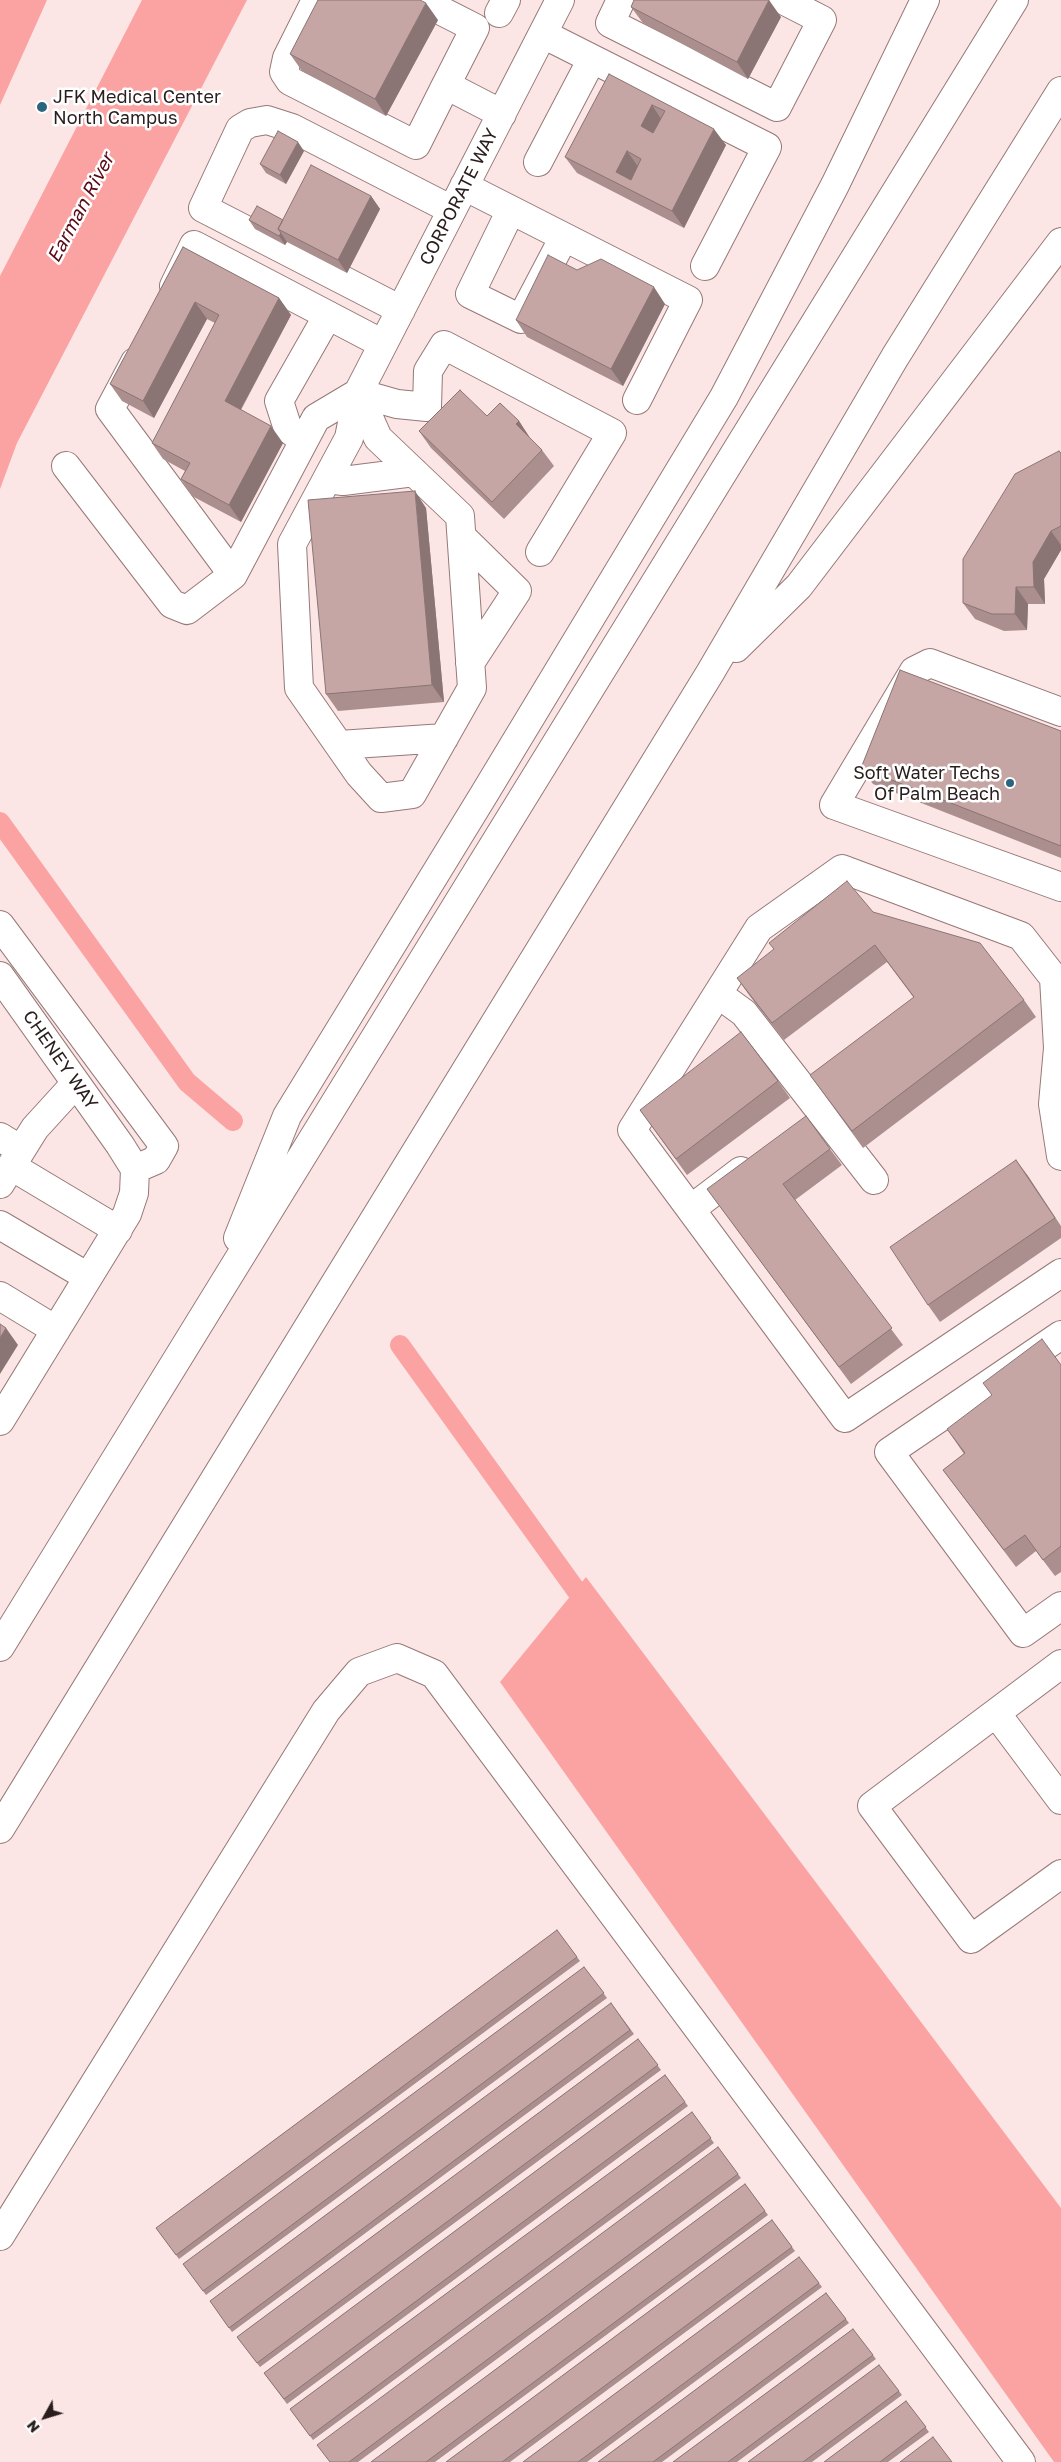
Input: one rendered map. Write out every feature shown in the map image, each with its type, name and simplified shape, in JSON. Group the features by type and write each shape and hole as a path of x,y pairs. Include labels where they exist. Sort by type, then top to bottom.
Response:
{"main road":[{"path":"316,0 287,58 284,72 290,81 416,145 476,28 420,0"},
{"name":"CORPORATE WAY","path":"358,393 560,0"},
{"path":"621,0 610,23 777,108 822,20 783,0"},
{"path":"209,1309 287,1116 484,796 724,397 835,185 925,0"},
{"path":"0,1647 1014,0"},
{"path":"543,34 767,147 705,266"},
{"path":"538,162 592,59"},
{"path":"446,85 502,114"},
{"path":"0,1830 710,673 894,357 1061,92"},
{"path":"401,310 203,208 240,129 250,123 267,120 292,128 458,198 511,210 688,300 637,400"},
{"path":"511,210 470,294 522,319 564,237"},
{"path":"710,673 799,586 1061,242"},
{"path":"163,306 194,245 384,344"},
{"path":"304,440 288,429 279,401 328,315"},
{"path":"146,340 110,409 233,575"},
{"path":"66,466 172,604 187,610 233,575 316,418 358,393 397,404 427,407 428,371 444,345 612,433 540,552"},
{"path":"358,393 378,438 460,516 471,676"},
{"path":"358,393 349,438 292,544 299,688 359,774 381,798 412,794 444,738 471,676 517,591 463,538"},
{"path":"327,479 343,481 414,472"},
{"path":"1061,712 930,663 914,671 834,804 1061,887"},
{"path":"338,745 444,738"},
{"path":"1061,1156 1053,1104 1060,1048 1054,978 1021,936 842,869 759,928 632,1130 845,1418 1061,1273"},
{"path":"0,925 164,1146 156,1160 135,1169 134,1193 127,1214 0,1421"},
{"name":"CHENEY WAY","path":"0,976 135,1169"},
{"path":"718,994 744,1013 874,1180"},
{"path":"76,1083 8,1159 118,1230"},
{"path":"798,1129 821,1111"},
{"path":"691,1209 760,1157"},
{"path":"0,1225 88,1277"},
{"path":"0,1296 56,1330"},
{"path":"1061,1335 889,1452 1023,1633 1061,1606"},
{"path":"0,2236 326,1711 359,1672 397,1658 434,1674 1020,2462"},
{"path":"1058,1673 996,1713 872,1806 971,1939 1061,1874"},
{"path":"996,1713 1061,1800"}],"water":[{"path":"0,0 47,0 0,105"},
{"name":"Earman River","path":"142,0 247,0 17,443 0,489 0,276"},
{"path":"586,1577 1061,2208 1061,2462 1054,2462 500,1682"}],"building":[{"path":"318,0 420,0 426,3 375,99 290,54"},
{"path":"634,0 769,0 737,62 631,7"},
{"path":"609,74 714,129 672,211 565,157","holes":["652,105 665,111 653,133 641,126","627,151 641,159 631,180 616,172"]},
{"path":"278,131 298,142 280,175 260,164"},
{"path":"311,165 371,196 338,260 278,229"},
{"path":"257,206 283,220 278,229 281,233 279,236 249,220"},
{"path":"183,247 279,298 225,401 271,426 229,505 181,479 190,463 152,443 219,315 195,302 143,401 110,384"},
{"path":"548,255 577,270 601,259 654,287 611,369 516,320"},
{"path":"460,390 487,416 500,403 519,421 516,424 542,450 492,502 419,431"},
{"path":"1059,451 1061,453 1061,526 1051,531 1033,562 1034,587 1016,587 1015,614 992,614 963,603 963,559 1015,474"},
{"path":"415,491 432,685 326,694 308,500"},
{"path":"900,670 1061,731 1061,846 861,768"},
{"path":"847,881 873,912 980,943 1024,1000 852,1131 810,1075 914,997 875,945 772,1023 737,978 774,949 769,943"},
{"path":"741,1032 778,1081 676,1159 640,1110"},
{"path":"806,1116 830,1149 783,1184 892,1328 839,1367 707,1189"},
{"path":"1016,1160 1055,1218 928,1305 890,1247"},
{"path":"0,1324 6,1328 0,1338"},
{"path":"1042,1339 1061,1365 1061,1546 1043,1560 1025,1535 1004,1550 943,1470 965,1453 947,1429 992,1395 983,1383"},
{"path":"557,1930 577,1957 176,2255 156,2228"},
{"path":"584,1967 604,1993 203,2291 183,2264"},
{"path":"611,2003 630,2030 229,2328 210,2301"},
{"path":"638,2039 658,2065 257,2363 237,2337"},
{"path":"665,2075 685,2102 284,2399 264,2373"},
{"path":"692,2112 711,2138 310,2436 290,2409"},
{"path":"718,2147 738,2174 349,2462 330,2462 317,2445"},
{"path":"745,2184 765,2211 426,2462 371,2462"},
{"path":"772,2220 792,2247 502,2462 446,2462"},
{"path":"799,2257 819,2283 578,2462 523,2462"},
{"path":"826,2293 846,2319 653,2462 598,2462"},
{"path":"853,2329 873,2355 728,2462 673,2462"},
{"path":"879,2365 899,2391 803,2462 748,2462"},
{"path":"906,2401 926,2427 880,2462 824,2462"},
{"path":"933,2437 952,2462 900,2462"}],"waterway":[{"path":"0,822 187,1082 233,1121"},
{"path":"400,1345 591,1611"}],"place":[{"name":"JFK Medical Center North Campus","path":"42,107"},
{"name":"Soft Water Techs Of Palm Beach","path":"1010,783"}]}
